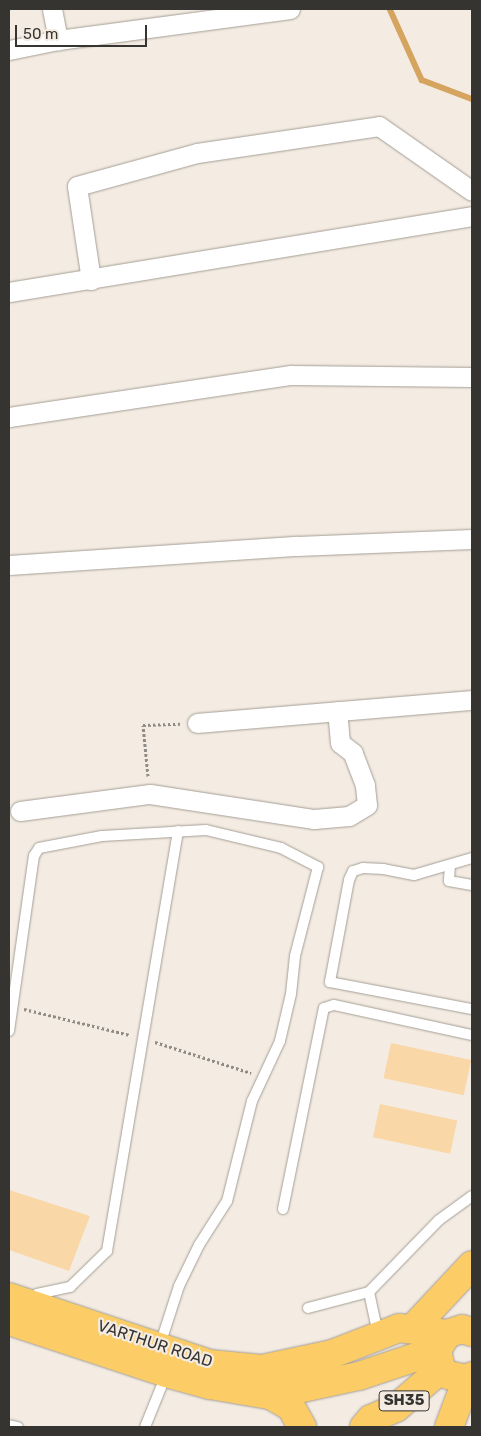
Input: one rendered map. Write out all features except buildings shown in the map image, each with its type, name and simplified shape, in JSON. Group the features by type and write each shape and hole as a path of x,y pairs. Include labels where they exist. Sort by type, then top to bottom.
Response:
{"main road":[{"path":"413,1328 472,1265"},
{"name":"VARTHUR ROAD","path":"9,1297 210,1364 262,1369 332,1354 378,1334 399,1328 413,1328 455,1339"},
{"name":"VARTHUR ROAD","path":"9,1321 166,1373 210,1385 270,1395 359,1376 455,1339"},
{"name":"SH35","path":"449,1427 470,1377 448,1375 455,1339"},
{"name":"SH35","path":"364,1427 371,1419 396,1408 455,1339"},
{"path":"270,1395 290,1407 302,1427"}],"street":[{"path":"52,9 58,40"},
{"path":"9,50 58,40 290,9"},
{"path":"91,280 77,186 197,153 379,126 472,191"},
{"path":"9,292 472,216"},
{"path":"9,417 291,375 472,378"},
{"path":"9,565 297,546 472,539"},
{"path":"197,723 472,700"},
{"path":"15,813 150,794 314,819 349,816 367,806 365,785 353,753 340,743 337,711"}],"lane":[{"path":"9,1031 34,856 39,848 102,836 206,830 281,848 318,867 295,956 291,994 280,1040 252,1101 227,1201 199,1245 179,1286 159,1346"},
{"path":"37,1294 70,1286 107,1251 178,831"},
{"path":"472,858 414,875 363,868 353,871 343,931 330,982 472,1009"},
{"path":"450,865 449,881 472,885"},
{"path":"283,1209 324,1008 334,1005 472,1035"},
{"path":"308,1308 370,1292 439,1220 472,1196"},
{"path":"370,1292 378,1334"},
{"path":"145,1427 164,1386 166,1373"},
{"path":"9,1425 18,1427"}],"path":[{"path":"150,794 142,725 197,723"}],"shaded area":[{"path":"391,1043 471,1060 464,1095 384,1078"},
{"path":"380,1104 457,1120 450,1154 373,1137"},
{"path":"9,1190 90,1216 69,1271 9,1250"}],"waterway":[{"path":"390,9 422,80 472,99"}]}
